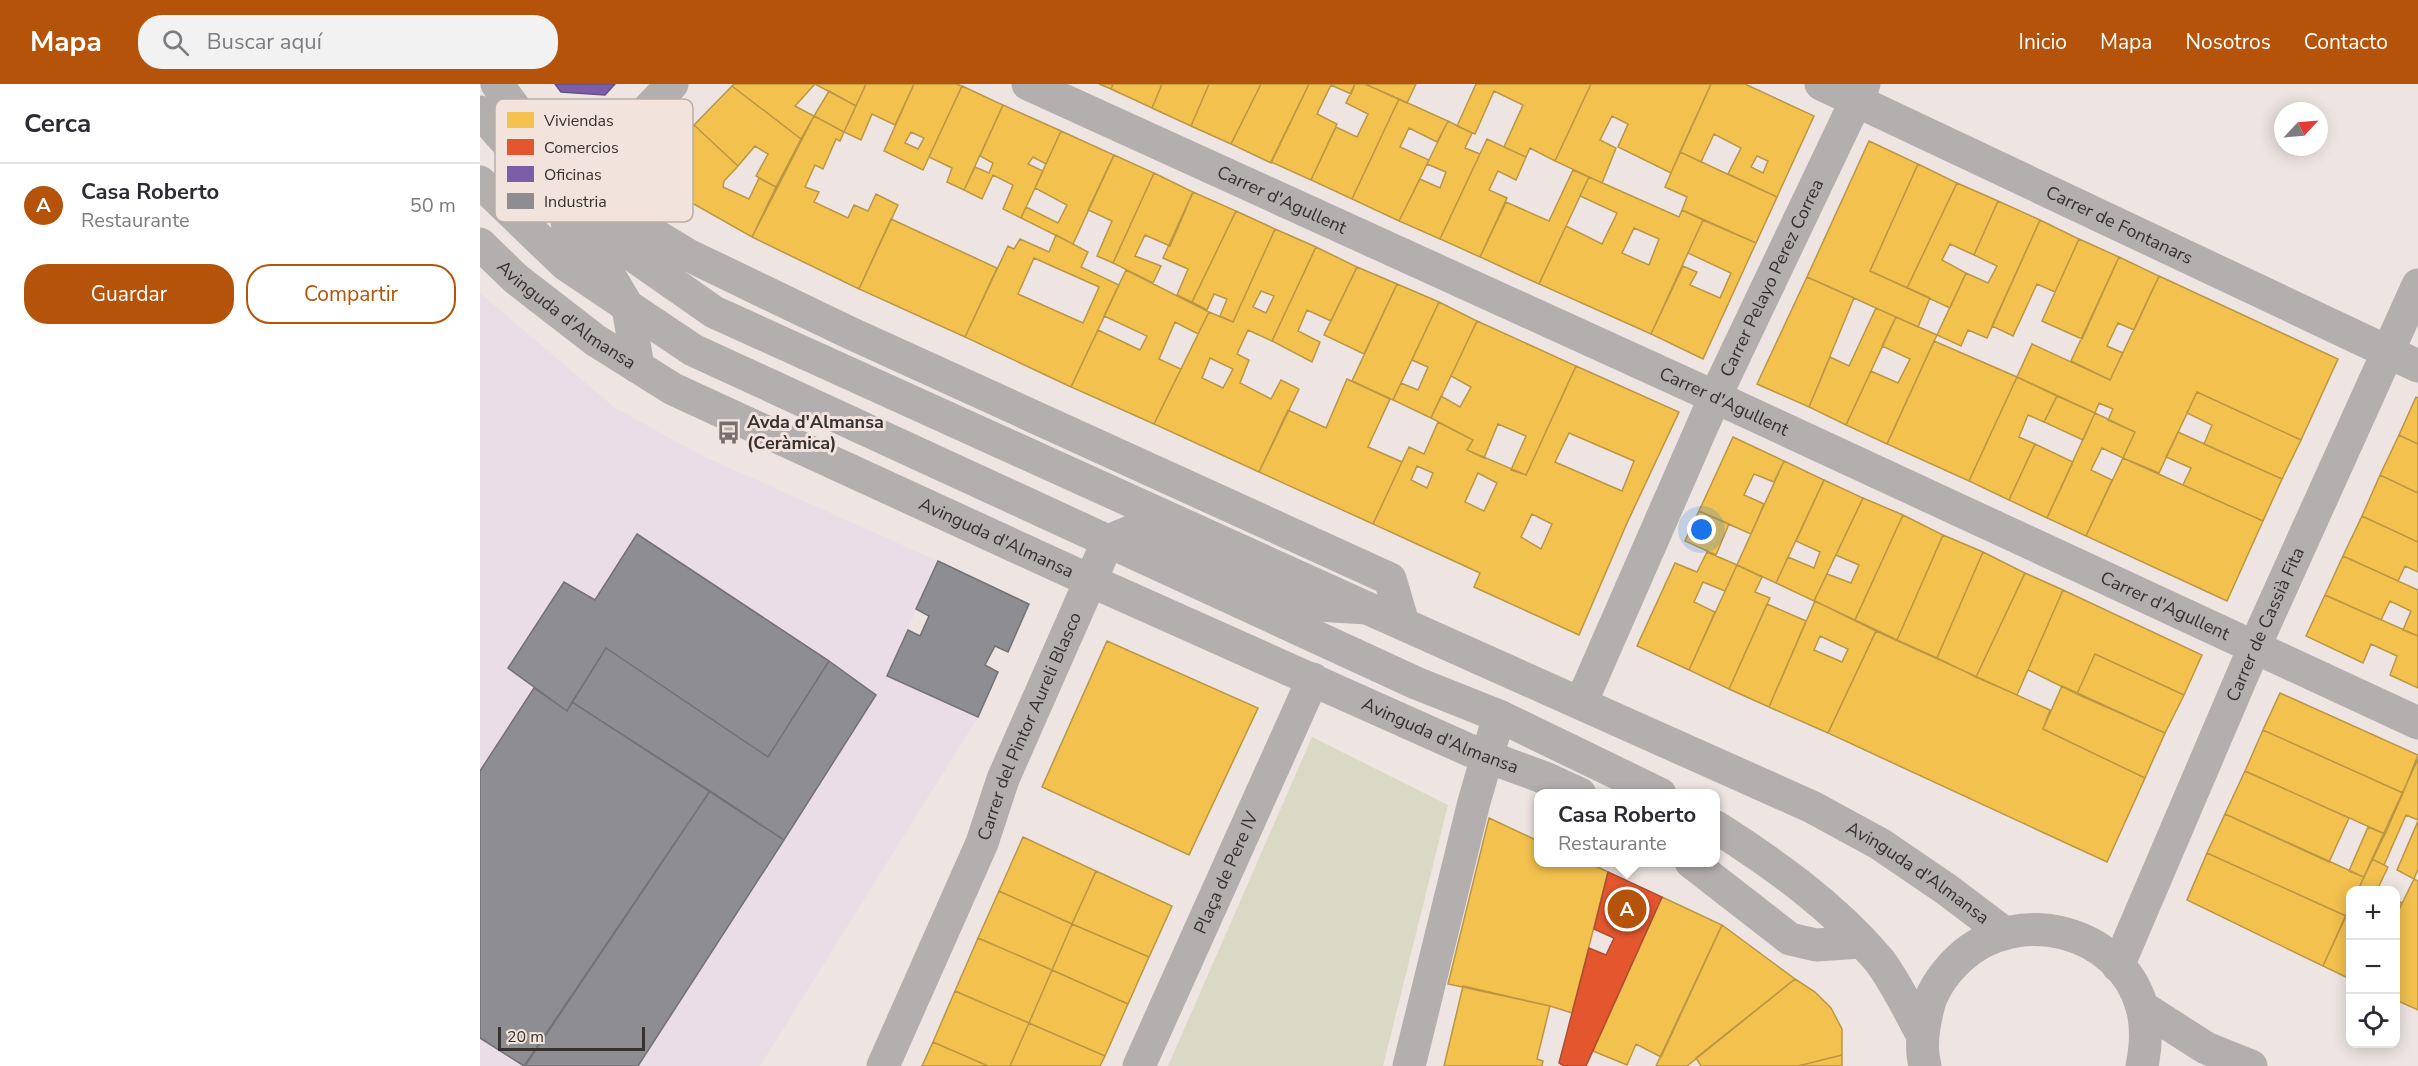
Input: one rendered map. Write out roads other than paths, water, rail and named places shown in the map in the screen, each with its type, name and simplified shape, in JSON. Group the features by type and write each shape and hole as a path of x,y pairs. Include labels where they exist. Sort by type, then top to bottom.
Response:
{"street":[{"name":"Avinguda d'Almansa","path":"497,84 508,99"},
{"path":"658,99 672,84"},
{"name":"Carrer d'Agullent","path":"1028,84 1715,397 2418,723"},
{"name":"Carrer de Fontanars","path":"1821,84 1861,92 2418,366"},
{"name":"Carrer Pelayo Perez Correa","path":"1581,703 1715,397 1861,92"},
{"name":"Avinguda d'Almansa","path":"480,112 495,129"},
{"name":"Avinguda d'Almansa","path":"480,182 495,196"},
{"name":"Avinguda d'Almansa","path":"521,222 565,264 693,350 1416,683 1499,716 1650,789"},
{"path":"571,222 570,243 608,273 628,307 639,367"},
{"name":"Avinguda d'Almansa","path":"597,222 608,238 714,312 1822,812 1880,844 1946,889 2003,932"},
{"name":"Avinguda d'Almansa","path":"633,222 688,255 848,332 1390,579 1403,623"},
{"name":"Avinguda d'Almansa","path":"480,244 515,278 595,340 673,389 1092,581 1488,758 1569,789"},
{"name":"Carrer de Cassià Fita","path":"2118,966 2254,648 2418,285"},
{"path":"556,309 595,315 628,307"},
{"path":"1108,542 1142,527 1317,605 1367,608"},
{"name":"Carrer del Pintor Aureli Blasco","path":"883,1066 982,843 1003,779 1108,542"},
{"name":"Plaça de Pere IV","path":"1139,1066 1313,679"},
{"name":"Avinguda d'Almansa","path":"1499,716 1545,778"},
{"path":"1409,1066 1474,802 1499,716"},
{"path":"1720,830 1788,877 1829,910 1861,942 1879,961 1922,1034"},
{"path":"1697,867 1790,939 1816,945 1861,942"},
{"path":"1925,1066 1922,1034 1929,1000 1946,971 1971,947 2003,932 2034,928 2066,932 2095,945 2118,966 2132,986 2142,1007 2146,1046 2142,1066"},
{"path":"2142,1007 2206,1048 2251,1066"}],"place":[{"name":"Avda d'Almansa (Ceràmica)","path":"729,432"},
{"name":"Casa Roberto","path":"1627,909"}]}
